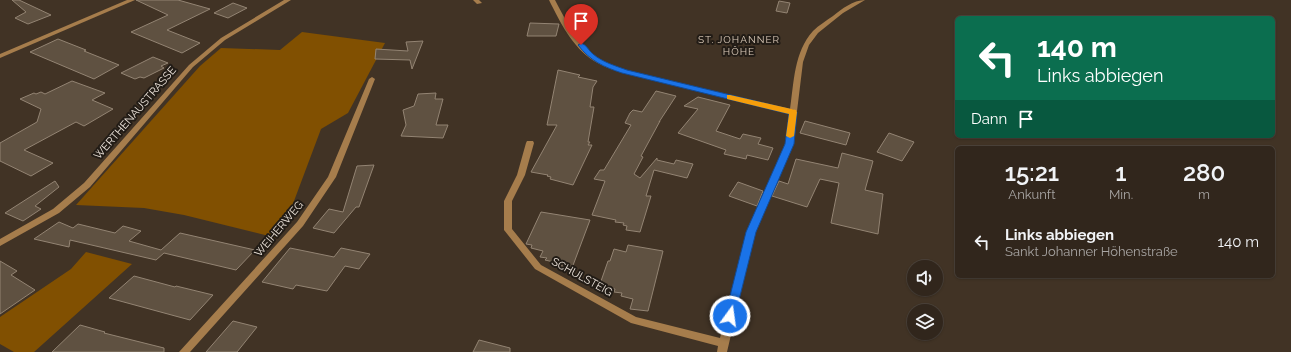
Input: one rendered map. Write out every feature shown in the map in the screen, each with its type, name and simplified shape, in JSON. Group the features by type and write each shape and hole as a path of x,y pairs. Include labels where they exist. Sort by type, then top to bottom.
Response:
{"street":[{"path":"0,56 132,0"},
{"name":"WERTHENAUSTRASSE","path":"0,243 56,211 87,185 191,66 223,39 288,0"},
{"path":"552,0 565,25 590,55 604,64 625,72 793,112"},
{"path":"722,348 751,232 789,144 800,62 806,45 816,32 841,12 862,0"},
{"name":"WEIHERWEG","path":"184,352 300,224 332,177 372,79"},
{"name":"SCHULSTEIG","path":"530,143 521,175 508,202 508,230 538,267 634,320 722,348"}],"shaded area":[{"path":"302,32 385,43 348,113 321,129 291,209 277,238 184,215 144,208 76,205 200,66 221,48 280,50"},
{"path":"86,252 132,264 34,352 14,352 0,344 0,317 71,269"}],"building":[{"path":"12,0 19,0 51,15 28,24 15,18 26,12"},
{"path":"136,0 178,0 210,9 167,30 200,43 182,53 131,32 168,15"},
{"path":"779,1 790,3 787,13 776,11"},
{"path":"233,3 247,8 228,18 214,13"},
{"path":"530,23 559,24 556,36 527,36"},
{"path":"58,39 119,65 94,79 30,52"},
{"path":"423,41 412,69 410,60 375,59 376,49 408,51 406,42"},
{"path":"153,57 168,63 161,66 164,68 144,78 140,77 135,79 121,73"},
{"path":"558,70 580,75 578,77 597,81 593,87 590,107 594,107 588,142 590,142 588,145 592,145 573,185 550,179 551,177 547,176 548,175 531,172 557,125 547,125"},
{"path":"72,81 105,93 92,100 113,109 84,126 76,122 24,150 53,163 31,176 0,161 0,143 37,122 41,109 20,99 34,93 36,94 41,92 45,94"},
{"path":"656,91 676,96 659,122 660,121 641,156 643,157 634,174 640,178 657,158 657,160 674,164 676,160 693,164 687,178 654,170 646,196 651,196 640,232 626,230 627,226 623,225 624,223 615,222 616,220 592,215 605,181 594,179 600,170 604,170 631,125 625,123 630,113 633,110 642,112"},
{"path":"436,93 435,99 443,99 436,125 448,125 443,138 401,136 406,125 403,110 414,106 418,94"},
{"path":"698,97 730,105 716,131 740,139 743,134 761,138 758,144 773,148 768,160 747,155 746,159 724,154 726,150 678,133 698,109 684,106"},
{"path":"805,121 850,133 846,145 800,133"},
{"path":"889,133 914,142 902,161 877,152"},
{"path":"842,153 873,161 865,190 883,194 878,234 831,223 839,183 820,179 807,207 772,196 779,181 788,184 796,159 838,168"},
{"path":"374,165 359,207 356,207 334,233 313,228 329,209 343,212 357,166"},
{"path":"55,181 59,187 35,206 41,209 23,221 5,213"},
{"path":"738,182 763,191 757,206 729,196"},
{"path":"541,212 590,220 572,268 557,265 558,263 545,260 547,258 540,257 543,251 531,248 532,245 526,244"},
{"path":"59,222 73,228 78,224 115,233 123,226 141,231 129,241 161,250 180,233 255,250 236,270 164,253 156,260 70,240 69,247 34,239"},
{"path":"628,245 663,251 648,311 630,309 633,299 621,296 622,293 614,292 615,289 604,287 604,284 600,284 614,249 626,252"},
{"path":"290,248 334,257 341,248 370,254 359,269 345,266 327,291 296,285 293,289 262,282"},
{"path":"0,261 17,271 11,275 35,290 0,314"},
{"path":"134,276 213,295 190,320 109,298"},
{"path":"233,321 257,327 237,352 206,352"},
{"path":"80,325 105,332 104,333 164,348 164,352 52,352"},
{"path":"479,340 510,348 510,352 473,352"}],"slow traffic":[{"path":"730,97 793,112 790,136"}],"district":[{"name":"ST. JOHANNER HÖHE","path":"739,44"}],"route":[{"path":"581,45 590,55 604,64 625,72 793,112 789,144 751,232 730,316"}]}
